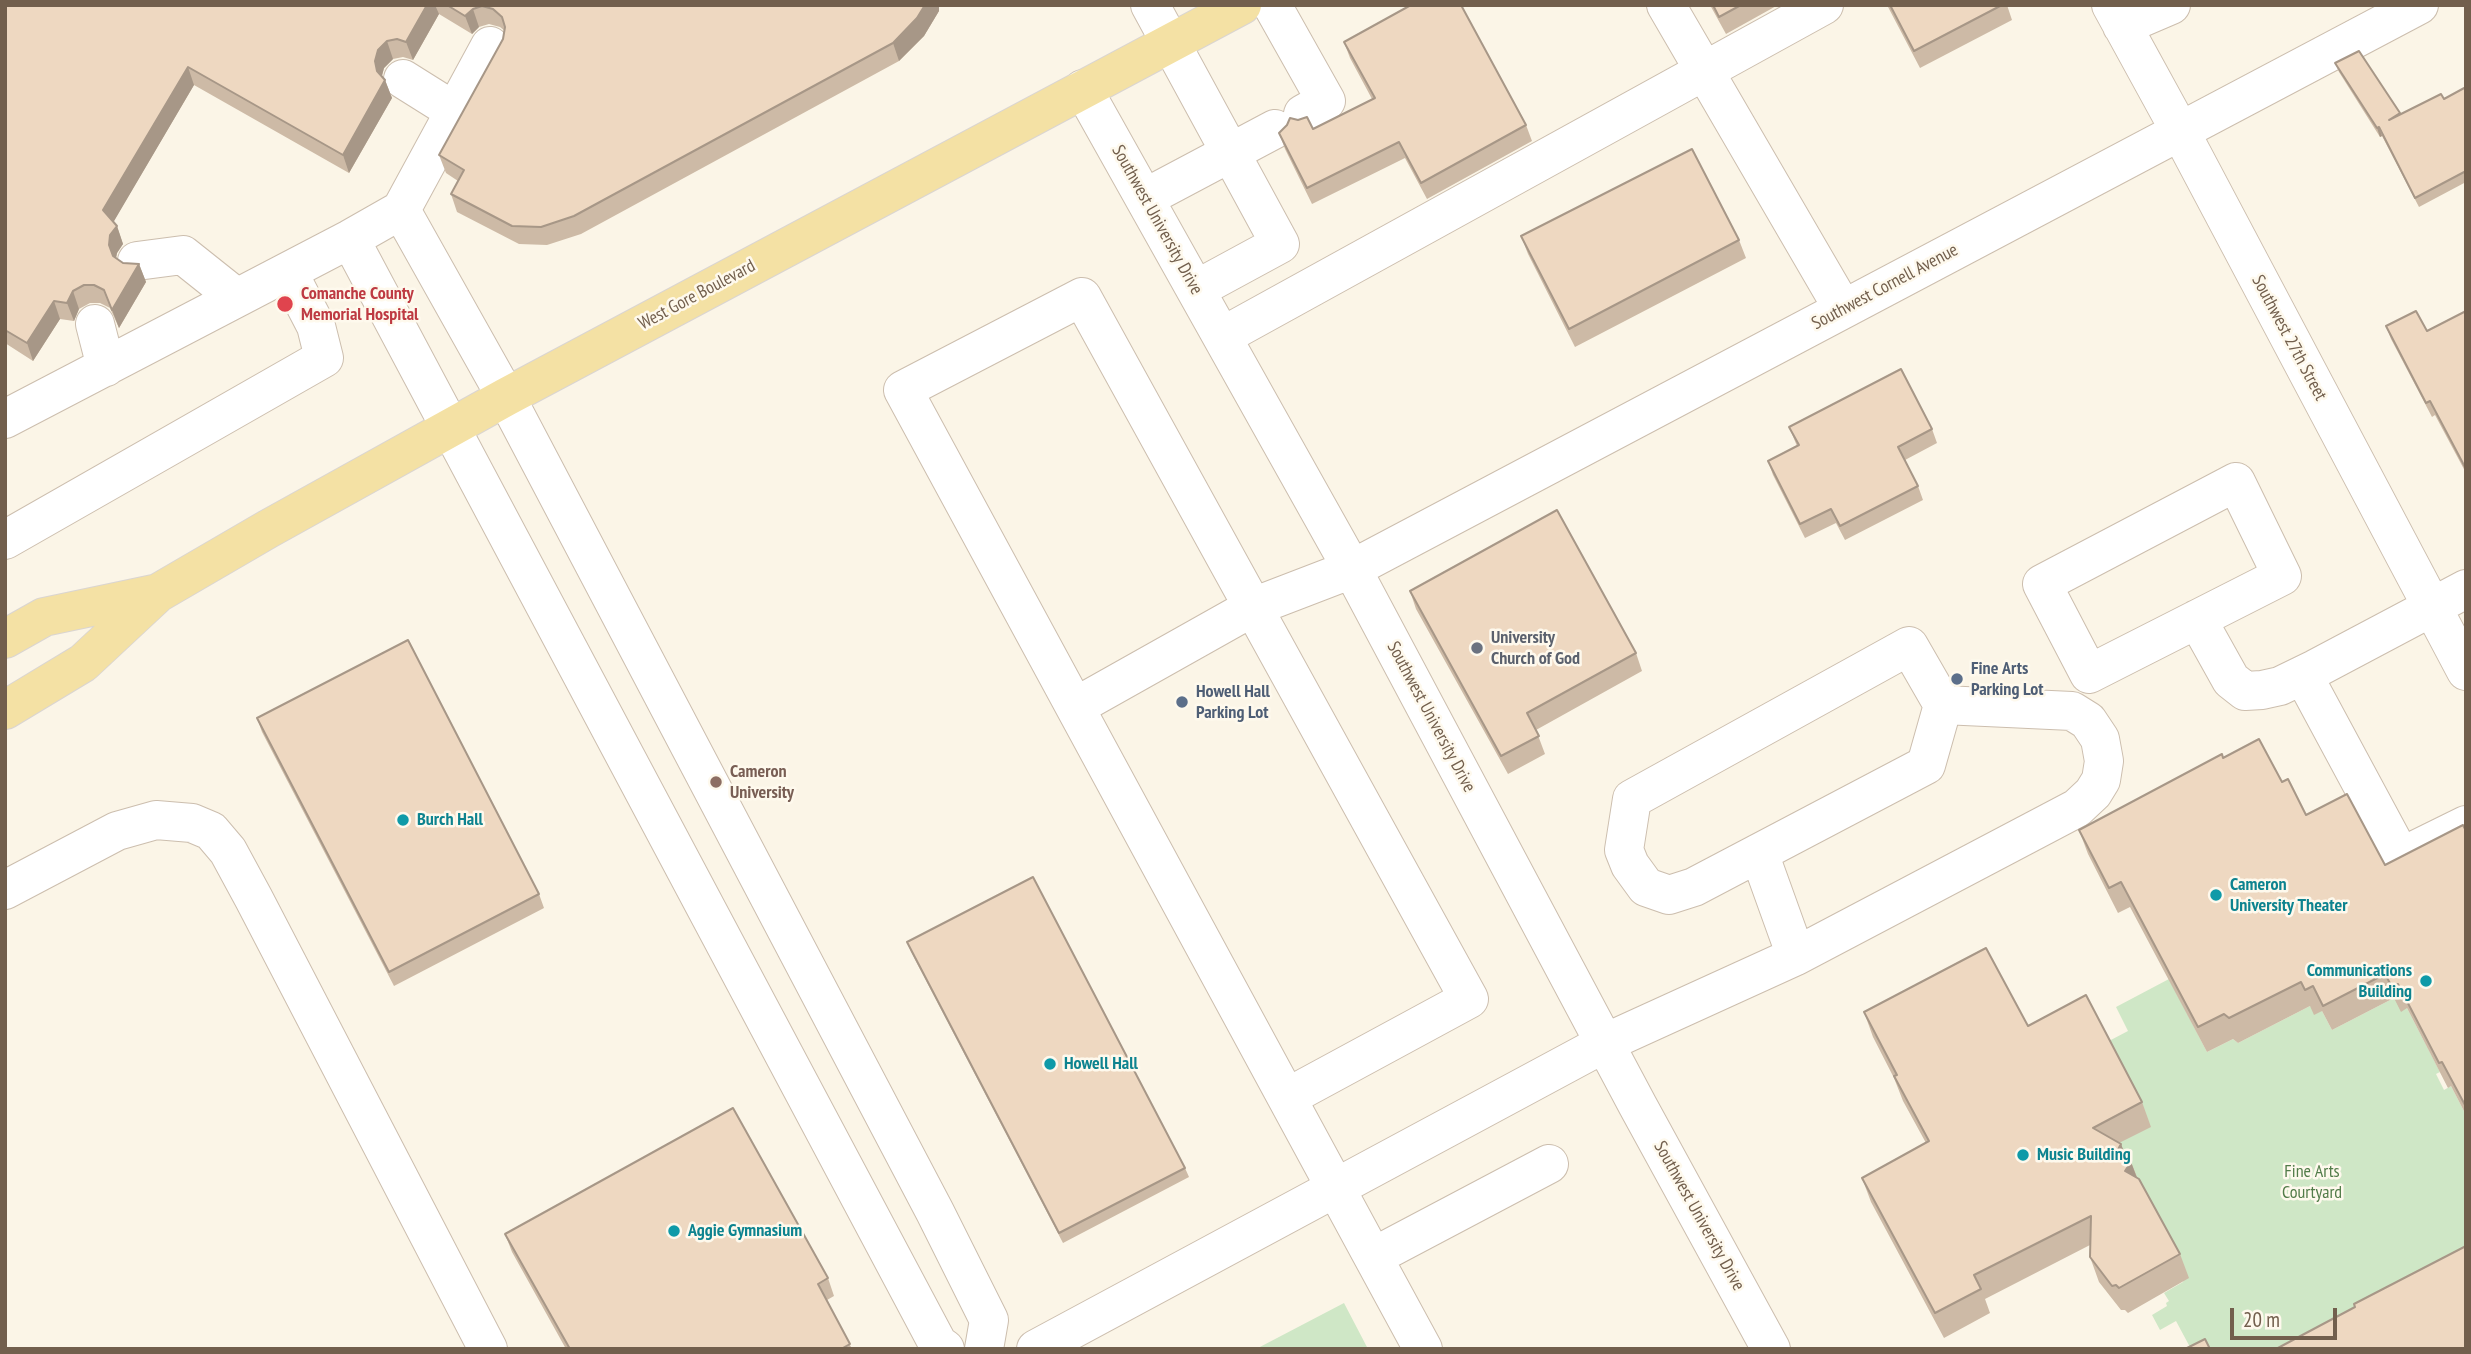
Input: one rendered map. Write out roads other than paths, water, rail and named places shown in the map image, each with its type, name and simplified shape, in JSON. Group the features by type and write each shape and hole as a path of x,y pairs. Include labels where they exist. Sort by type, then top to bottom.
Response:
{"main road":[{"name":"West Gore Boulevard","path":"5,710 83,663 158,593 506,397 1083,89 1246,6"},
{"name":"West Gore Boulevard","path":"5,639 44,617 158,593"}],"street":[{"path":"1150,5 1280,244 1197,289"},
{"path":"1666,5 1843,309"},
{"path":"1223,336 1824,5"},
{"path":"2117,16 2171,5"},
{"name":"Southwest Cornell Avenue","path":"1075,707 1253,607 1352,569 2419,5"},
{"path":"1145,198 1326,101 1246,6"},
{"name":"Southwest 27th Street","path":"2117,16 2466,671"},
{"path":"5,419 401,210 490,46"},
{"path":"403,79 454,111"},
{"name":"Southwest University Drive","path":"1083,89 1352,569 1771,1349"},
{"path":"401,210 506,397 989,1320 985,1349"},
{"path":"350,239 938,1344 944,1349"},
{"path":"137,261 183,254 237,298"},
{"path":"5,540 324,358 316,326 288,272"},
{"path":"1288,1097 1469,999 1082,297 903,390 1423,1349"},
{"path":"95,324 106,367"},
{"path":"2236,482 2282,576 2197,619 2089,674 2042,584 2236,482"},
{"path":"2197,619 2231,680 2245,691 2262,690 2280,686 2303,675 2466,589"},
{"path":"1909,646 1943,705 1926,765 1694,887 1669,895 1646,887 1630,865 1624,850 1632,799 1909,646"},
{"path":"2303,675 2401,857 2466,825"},
{"path":"1036,1349 1605,1043 1796,956 2077,807 2093,793 2101,780 2104,761 2100,739 2088,721 2072,710 1943,705"},
{"path":"5,890 117,831 156,820 192,823 211,831 228,850 488,1349"},
{"path":"1759,853 1796,956"},
{"path":"1373,1257 1549,1164"}],"place":[{"name":"Comanche County Memorial Hospital","path":"285,304"},
{"name":"University Church of God","path":"1477,648"},
{"name":"Fine Arts Parking Lot","path":"1957,679"},
{"name":"Howell Hall Parking Lot","path":"1182,702"},
{"name":"Cameron University","path":"716,782"},
{"name":"Burch Hall","path":"403,820"},
{"name":"Cameron University Theater","path":"2216,895"},
{"name":"Communications Building","path":"2426,981"},
{"name":"Howell Hall","path":"1050,1064"},
{"name":"Music Building","path":"2023,1155"},
{"name":"Aggie Gymnasium","path":"674,1231"}],"park label":[{"name":"Fine Arts Courtyard","path":"2312,1182"}]}
